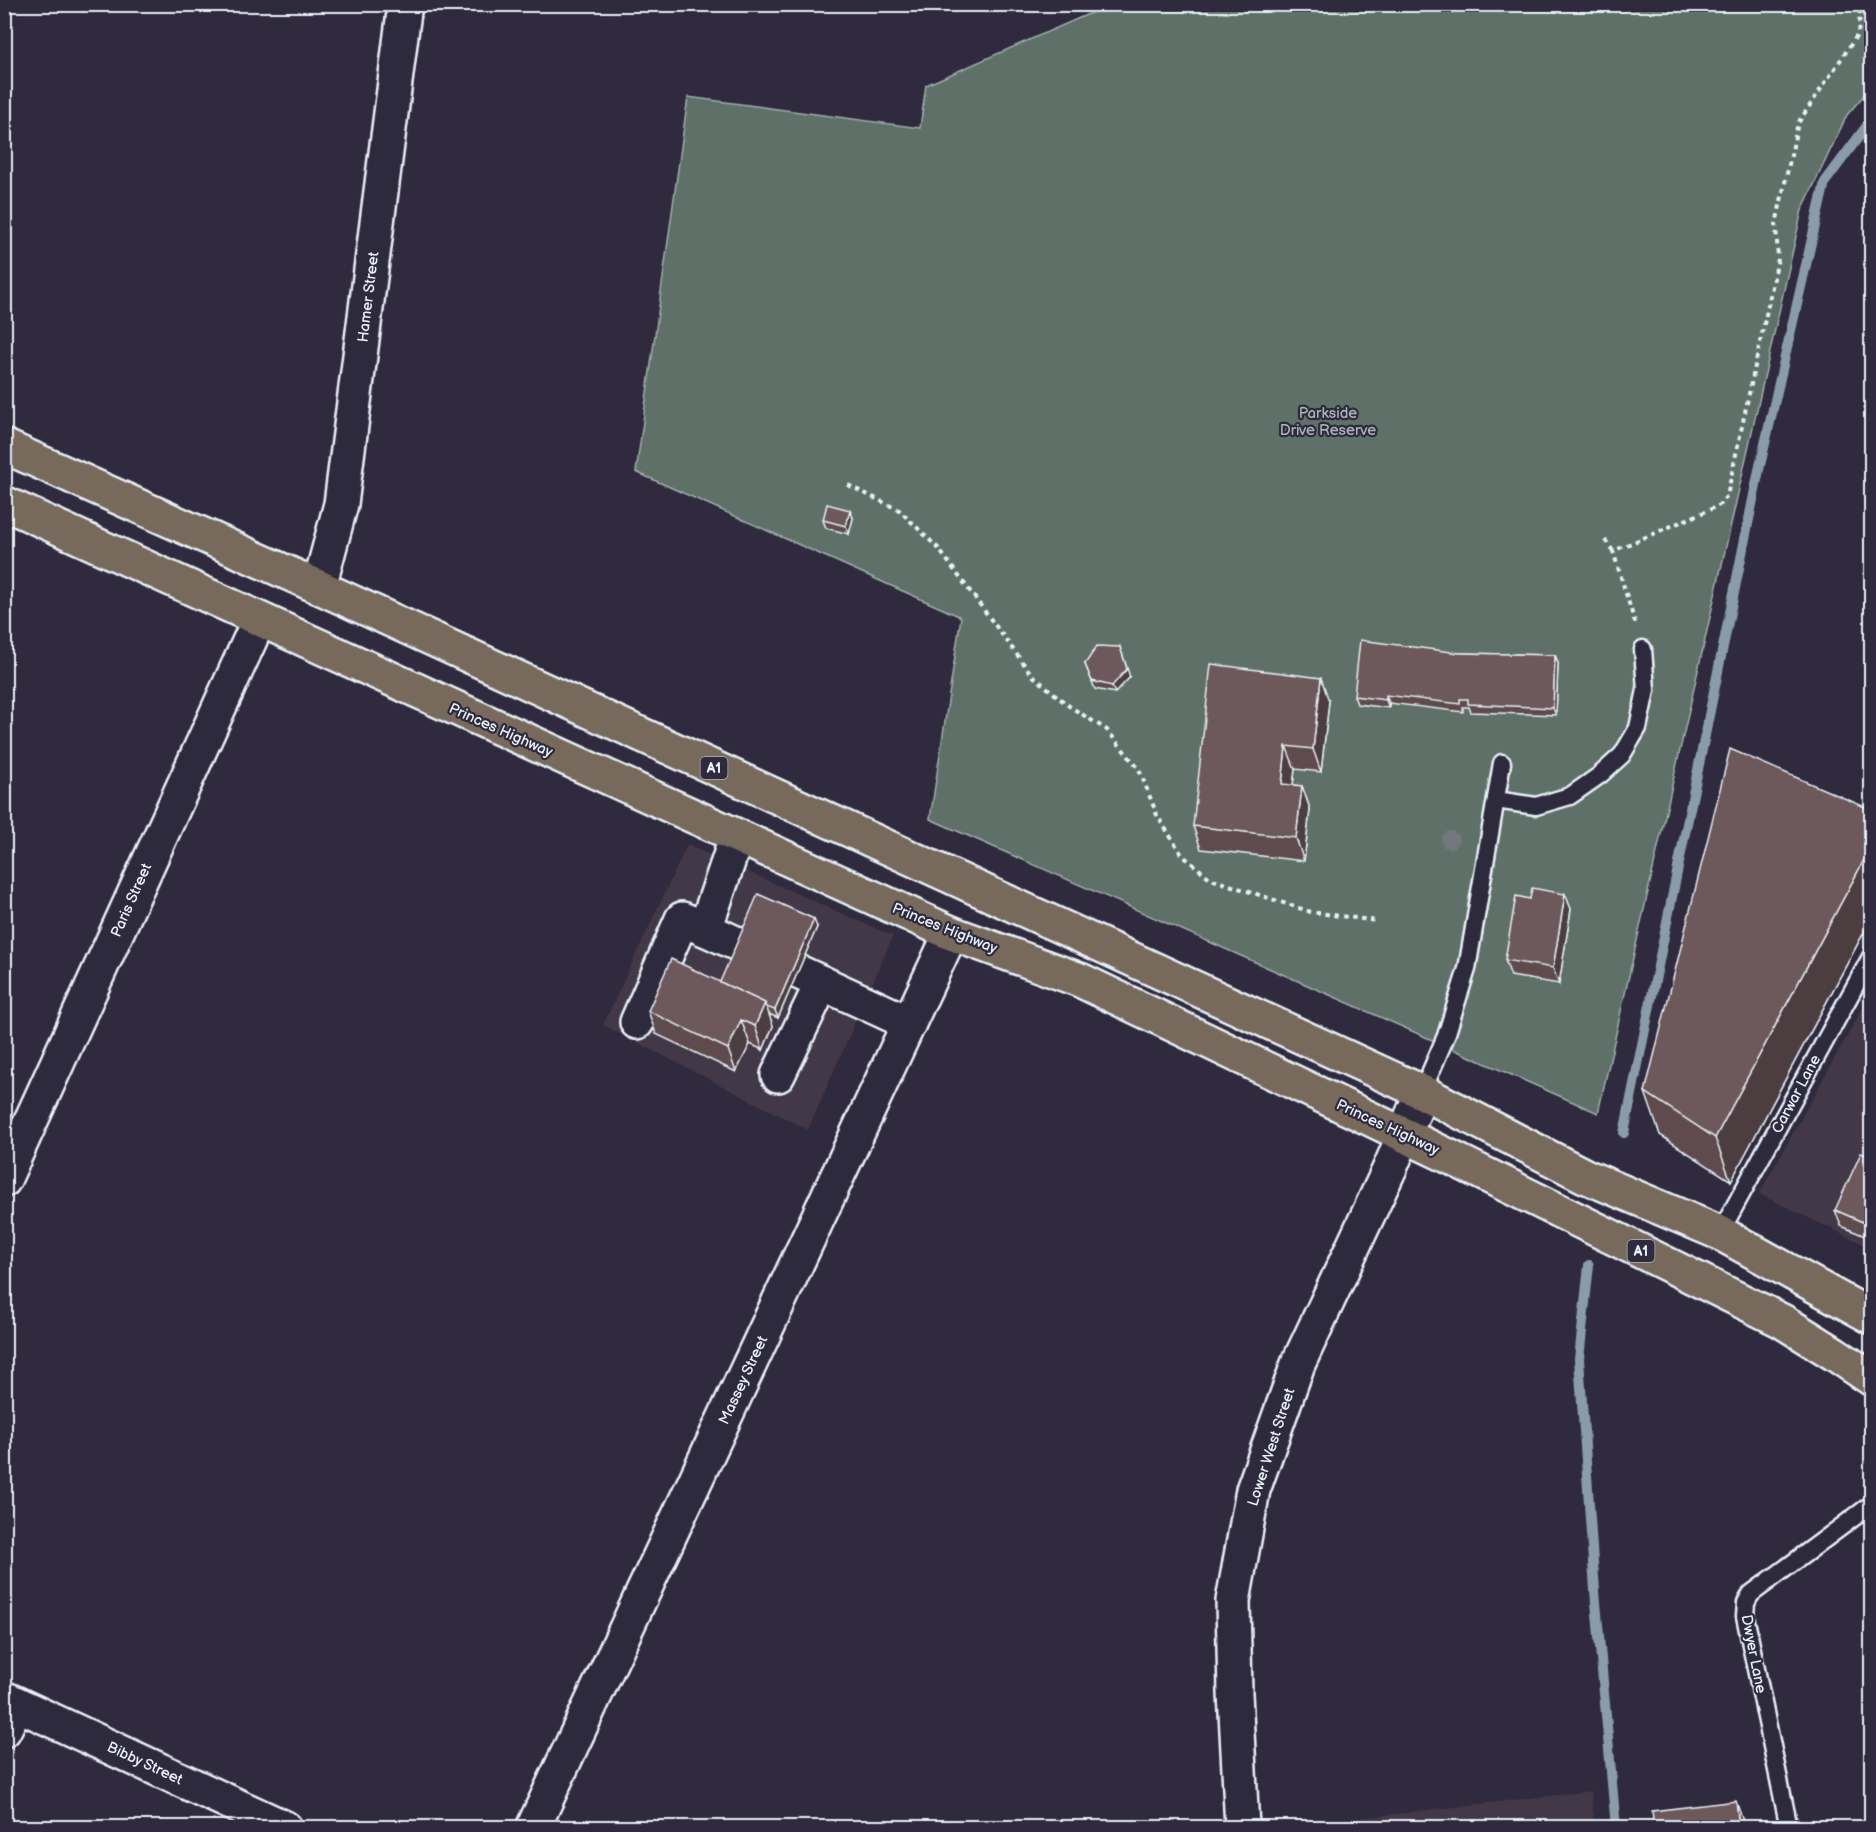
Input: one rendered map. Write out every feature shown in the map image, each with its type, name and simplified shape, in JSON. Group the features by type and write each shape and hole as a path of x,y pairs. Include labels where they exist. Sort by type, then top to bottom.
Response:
{"highway":[{"name":"A1","path":"4,446 319,587 1422,1092 1585,1176 1720,1233 1872,1317"},
{"name":"Princes Highway","path":"4,502 951,933 1080,980 1404,1135 1782,1321 1872,1379"}],"street":[{"name":"Hamer Street","path":"319,587 341,504 405,4"},
{"name":"Paris Street","path":"4,1180 259,620"},
{"path":"705,929 737,836"},
{"path":"637,1022 682,919 909,1023"},
{"name":"Massey Street","path":"533,1827 951,933"},
{"path":"778,1075 822,983"},
{"name":"Lower West Street","path":"1242,1827 1235,1705 1233,1601 1253,1490 1298,1364 1422,1092"},
{"name":"Bibby Street","path":"9,1711 285,1827"}],"lane":[{"path":"1496,800 1536,806 1570,796 1600,776 1622,755 1638,728 1646,690 1643,649"},
{"path":"1422,1092 1446,1036 1467,969 1503,763"},
{"name":"Carwar Lane","path":"1720,1233 1872,955"},
{"name":"Dwyer Lane","path":"1790,1827 1745,1616 1746,1603 1751,1594 1872,1504"}],"path":[{"path":"1612,551 1718,506 1727,496 1778,259 1776,224 1798,123 1858,34 1861,4"},
{"path":"848,485 899,510 938,548 1032,675 1069,706 1107,730 1139,769 1157,815 1182,855 1211,879 1311,912 1377,921"},
{"path":"1605,540 1612,551 1643,649"}],"shaded area":[{"path":"687,845 893,936 808,1130 603,1025"},
{"path":"1871,993 1871,1248 1759,1194"},
{"path":"1591,1791 1595,1827 1299,1827 1299,1825"}],"green space":[{"name":"Parkside Drive Reserve","path":"1109,5 1871,5 1871,87 1847,115 1802,210 1598,1113 930,819 961,617 636,472 688,97 920,128 926,85"}],"building":[{"path":"827,504 850,510 846,526 823,520"},
{"path":"1360,640 1459,653 1555,655 1553,708 1468,704 1468,699 1460,699 1460,704 1386,695 1386,700 1354,696"},
{"path":"1097,646 1120,647 1127,669 1112,686 1092,681 1085,664"},
{"path":"1211,664 1321,678 1313,749 1286,746 1282,784 1302,786 1296,838 1193,826"},
{"path":"1730,749 1872,810 1872,845 1715,1138 1645,1092"},
{"path":"1532,888 1565,894 1553,968 1505,960 1516,896 1530,899"},
{"path":"758,894 814,919 775,1010 720,982"},
{"path":"671,959 765,1003 755,1026 741,1020 728,1049 648,1011"},
{"path":"1861,1153 1872,1157 1872,1226 1835,1210"},
{"path":"1736,1801 1739,1827 1654,1827 1652,1811"}],"waterway":[{"path":"1624,1133 1759,470 1825,182 1872,119"},
{"path":"1589,1265 1579,1359 1595,1591 1616,1828"}]}
